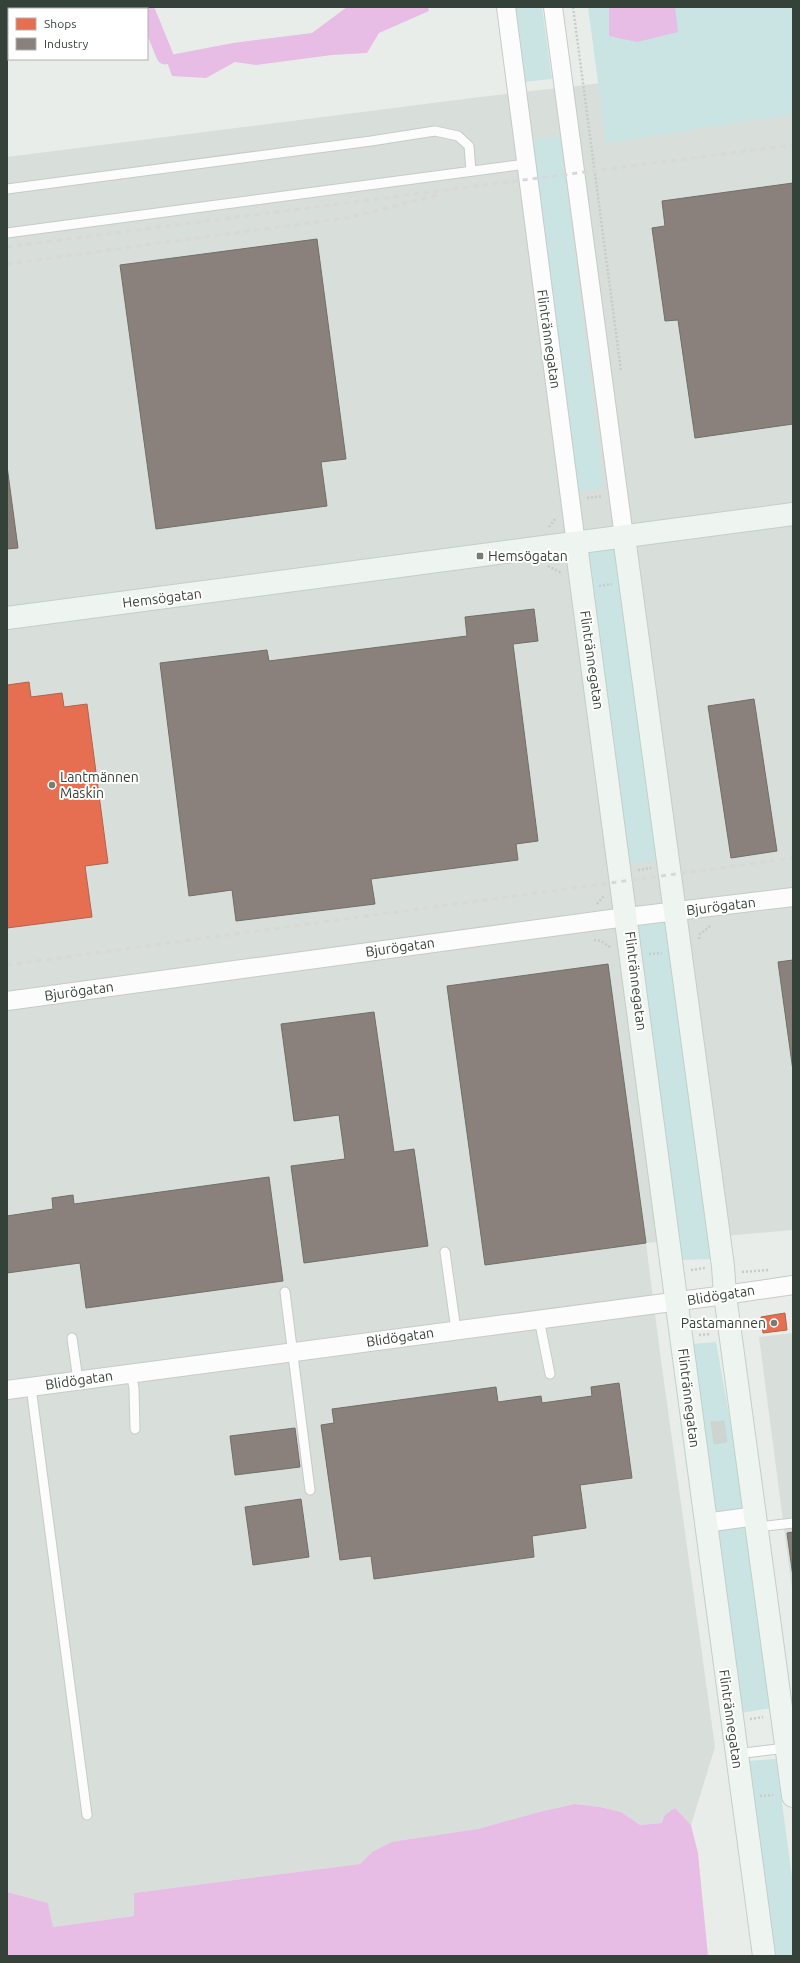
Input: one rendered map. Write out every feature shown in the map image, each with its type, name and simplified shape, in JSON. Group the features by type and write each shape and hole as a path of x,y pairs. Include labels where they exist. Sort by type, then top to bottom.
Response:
{"street":[{"name":"Flintrännegatan","path":"506,7 576,544 627,917 705,1523 764,1956"},
{"path":"553,7 618,493 670,865 722,1258 725,1295 782,1715 790,1747 793,1796"},
{"name":"Hemsögatan","path":"7,618 576,544 793,514"},
{"name":"Bjurögatan","path":"7,1000 627,917 793,897"},
{"name":"Blidögatan","path":"7,1390 293,1351 676,1302 793,1285"},
{"path":"705,1523 757,1522"}],"lane":[{"path":"7,189 371,141 435,131 458,136 469,146 471,171"},
{"path":"7,233 526,164"},
{"path":"445,1252 456,1330"},
{"path":"285,1292 310,1490"},
{"path":"539,1319 550,1374"},
{"path":"72,1338 78,1380"},
{"path":"131,1373 134,1388 135,1429"},
{"path":"32,1387 87,1815"},
{"path":"757,1522 793,1523"},
{"path":"736,1754 790,1747"}],"path":[{"path":"573,7 621,373"},
{"path":"571,500 618,493"},
{"path":"543,566 556,569 565,575"},
{"path":"582,588 630,581"},
{"path":"621,872 670,865"},
{"path":"591,939 610,946 616,958 696,948 700,934 709,926 716,924"},
{"path":"681,1338 731,1331"},
{"path":"732,1722 782,1715"}],"shaded area":[{"path":"7,7 88,7 8,8 7,17"},
{"path":"347,7 428,7 429,11 379,33 367,53 332,55 256,65 235,62 206,78 172,76 165,56 233,43 312,33"},
{"path":"515,7 542,7 552,79 524,82"},
{"path":"588,7 793,7 793,114 606,143"},
{"path":"609,7 675,7 678,32 637,42 609,36"},
{"path":"793,61 793,1230 646,1243 715,1747 691,1825 675,1808 662,1823 640,1825 621,1812 600,1807 575,1804 539,1812 478,1829 372,1852 360,1864 134,1893 134,1916 53,1927 48,1903 7,1892 7,157 480,97"},
{"path":"560,137 604,487 577,493 531,139"},
{"path":"615,548 659,860 629,863 586,552"},
{"path":"667,919 713,1259 682,1260 635,924"},
{"path":"793,1333 793,1597 759,1337"},
{"path":"716,1342 746,1510 713,1515 691,1344"},
{"path":"747,1525 771,1708 740,1713 714,1530"},
{"path":"776,1759 793,1884 793,1956 773,1956 747,1761"},
{"path":"575,1804 600,1807 621,1812 640,1825 662,1823 665,1815 675,1808 691,1825 698,1853 708,1956 7,1956 7,1892 48,1903 53,1927 134,1916 134,1893 360,1864 372,1852 392,1842 478,1829 539,1812"}],"building: Shops":[{"name":"Lantmännen Maskin","path":"29,682 31,697 62,693 64,707 87,704 108,863 85,866 92,917 7,928 7,685"},
{"name":"Pastamannen","path":"785,1313 787,1330 763,1333 761,1317"}],"building: Industry":[{"path":"793,183 793,424 695,438 678,320 665,321 652,228 665,226 662,201"},
{"path":"317,239 346,459 321,462 327,506 156,529 120,265"},
{"path":"7,466 18,548 7,549"},
{"path":"534,609 538,641 513,644 538,841 516,844 518,860 371,879 375,904 236,921 232,890 189,896 160,663 267,650 269,661 467,636 465,617"},
{"path":"754,699 777,851 731,858 708,706"},
{"path":"793,960 793,1071 778,962"},
{"path":"608,964 646,1243 485,1265 447,986"},
{"path":"374,1012 394,1152 414,1149 428,1246 304,1263 291,1166 345,1159 339,1115 294,1121 281,1024"},
{"path":"269,1177 283,1281 86,1308 80,1263 7,1273 7,1216 53,1209 52,1198 73,1195 74,1204"},
{"path":"619,1383 632,1478 580,1485 586,1528 532,1536 534,1557 374,1579 371,1556 340,1560 321,1425 334,1423 332,1409 496,1387 498,1402 541,1396 542,1403 592,1396 591,1387"},
{"path":"295,1428 300,1467 235,1475 230,1436"},
{"path":"301,1499 309,1557 253,1565 245,1507"},
{"path":"793,1532 793,1577 787,1533"}],"building: Other":[{"path":"724,1421 727,1442 714,1444 711,1422"}],"waterway":[{"path":"148,14 165,56"}],"railway":[{"path":"7,247 793,145"},
{"path":"7,264 352,217 441,194"},
{"path":"7,965 793,858"}],"place":[{"name":"Hemsögatan","path":"480,556"},
{"name":"Lantmännen Maskin","path":"52,785"},
{"name":"Pastamannen","path":"774,1323"}]}
